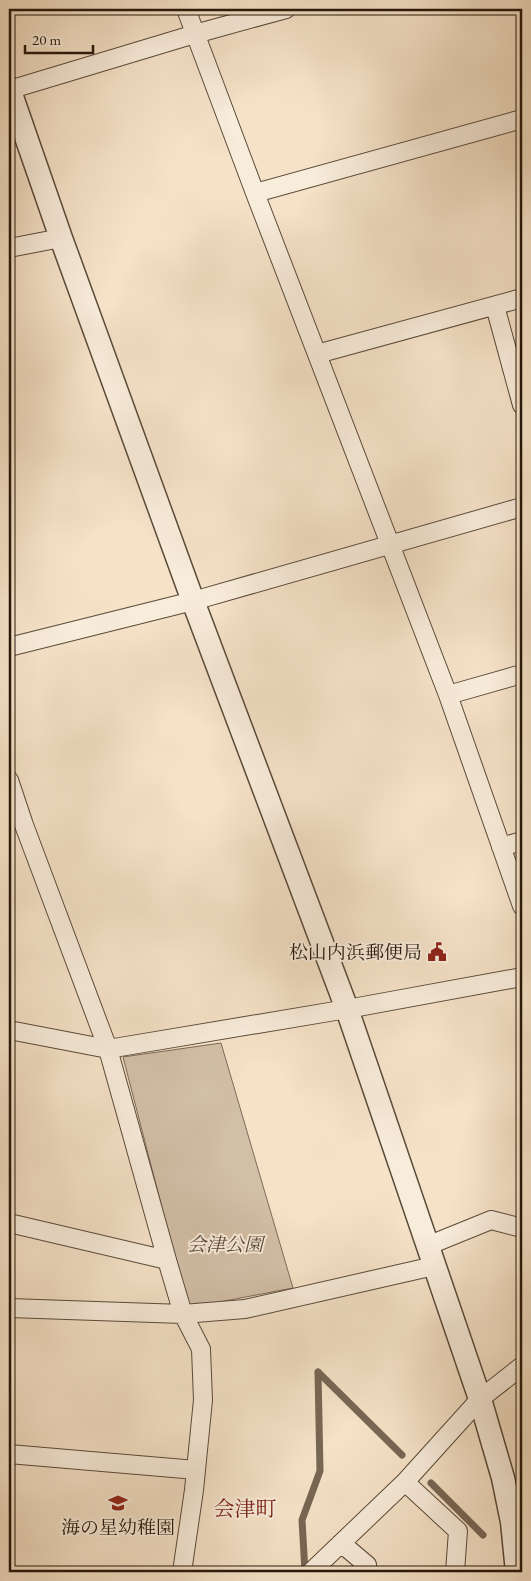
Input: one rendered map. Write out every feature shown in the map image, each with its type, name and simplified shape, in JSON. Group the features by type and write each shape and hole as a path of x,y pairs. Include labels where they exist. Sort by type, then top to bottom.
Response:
{"street":[{"path":"186,9 254,194 448,695 522,906"},
{"path":"286,9 9,89 193,601 347,1009 480,1398 503,1478 512,1522 518,1570"},
{"path":"254,194 522,119"},
{"path":"9,248 61,238"},
{"path":"317,354 522,298"},
{"path":"495,306 522,405"},
{"path":"9,647 193,601 522,508"},
{"path":"448,695 522,674"},
{"path":"9,780 16,824 108,1049 183,1314 201,1350 203,1400 196,1470 182,1572"},
{"path":"501,847 522,840"},
{"path":"9,1030 108,1049 347,1009 522,977"},
{"path":"9,1308 183,1314 245,1309 431,1256 491,1220 522,1228"},
{"path":"9,1223 167,1260"},
{"path":"311,1572 405,1482 480,1398 522,1366"},
{"path":"9,1454 196,1470"},
{"path":"405,1482 458,1531 456,1572"},
{"path":"341,1544 367,1565 367,1572"}],"green space":[{"name":"会津公園","path":"221,1043 293,1288 188,1308 123,1057"}],"waterway":[{"path":"318,1372 402,1455"},
{"path":"305,1572 302,1520 320,1471 318,1372"},
{"path":"431,1483 483,1535"}],"place":[{"name":"松山内浜郵便局","path":"437,952"},
{"name":"海の星幼稚園","path":"118,1503"}],"district":[{"name":"会津町","path":"245,1508"}]}
